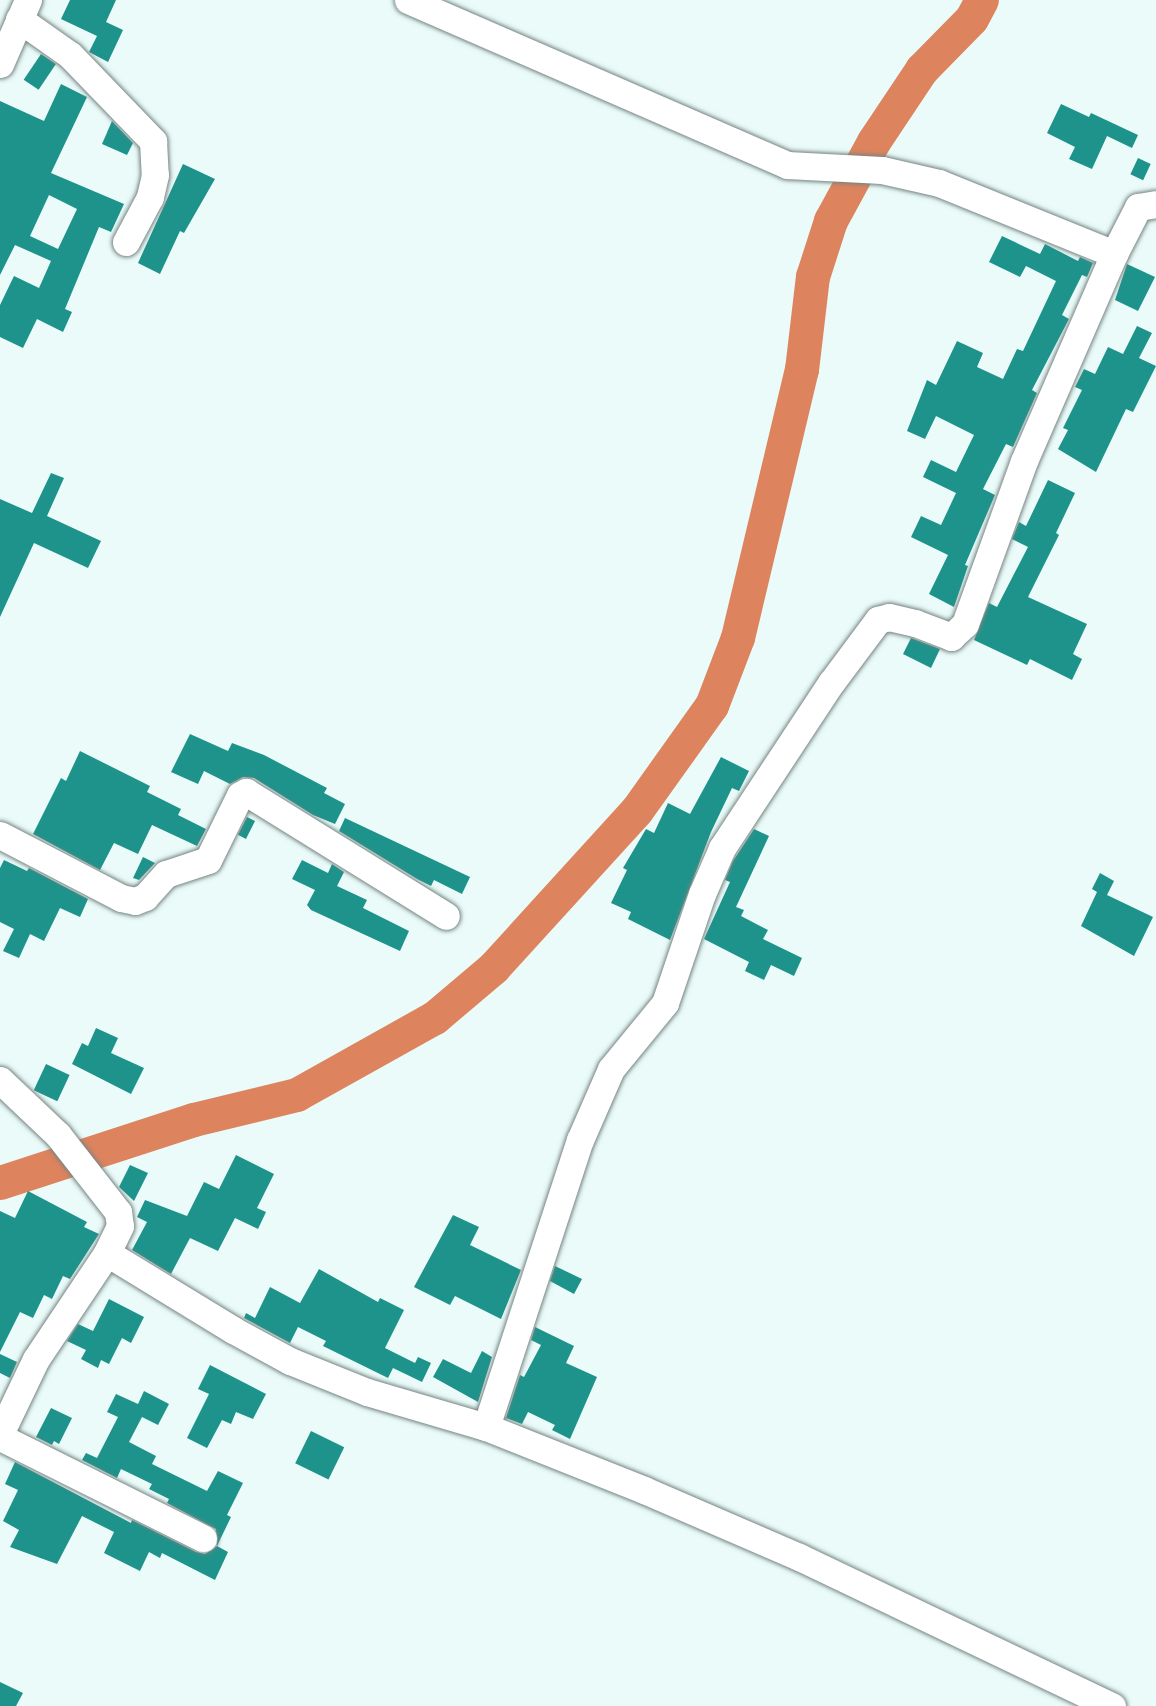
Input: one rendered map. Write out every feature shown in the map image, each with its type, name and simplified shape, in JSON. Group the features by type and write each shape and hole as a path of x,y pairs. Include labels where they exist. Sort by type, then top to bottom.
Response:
{"street":[{"path":"408,0 749,151 787,165 828,170 882,170 939,183 1114,254"},
{"path":"0,64 23,10 153,141 155,175 150,197 126,242"},
{"path":"486,1427 580,1140 611,1069 664,1003 702,894 722,848 831,683 878,620 889,618 915,623 951,637 965,624 1024,461 1114,254 1138,207 1156,204"},
{"path":"0,835 121,898 135,901 145,897 166,874 208,860 240,795 246,792 446,916"},
{"path":"0,1080 58,1135 121,1219 107,1253 36,1359 0,1435 203,1538"},
{"path":"107,1253 290,1361 368,1392 486,1427 799,1557 1112,1706"}],"building":[{"path":"70,0 116,0 106,22 123,30 108,62 89,52 97,36 61,19"},
{"path":"41,54 56,64 39,90 24,80"},
{"path":"61,84 87,97 51,173 124,204 111,232 99,227 65,309 72,312 63,332 37,319 23,348 0,337 0,305 14,276 39,288 51,261 15,245 0,275 0,101 44,121","holes":["49,195 77,209 58,249 30,236"]},
{"path":"1061,104 1089,117 1091,113 1138,135 1132,148 1107,136 1092,169 1069,159 1075,147 1047,133"},
{"path":"112,121 133,143 127,155 102,144"},
{"path":"1138,158 1151,164 1143,180 1130,174"},
{"path":"183,164 215,179 184,233 180,231 160,274 138,263"},
{"path":"1002,236 1040,254 1045,244 1078,261 1080,257 1093,263 1087,277 1082,275 1062,315 1069,319 1032,390 1037,393 1013,447 1006,444 983,489 995,495 965,565 968,566 954,607 929,594 948,555 911,537 921,516 941,525 956,493 923,477 931,460 956,472 974,435 936,416 925,439 907,431 927,380 936,385 957,341 983,353 977,367 1003,379 1017,349 1023,351 1056,281 1026,266 1020,277 989,262"},
{"path":"1127,264 1155,277 1138,311 1115,300"},
{"path":"1137,326 1152,333 1139,358 1156,366 1133,412 1126,409 1096,472 1058,449 1068,430 1063,428 1082,390 1075,387 1084,369 1095,374 1108,347 1123,354"},
{"path":"51,473 64,478 47,516 101,541 88,568 34,543 0,617 0,499 32,513"},
{"path":"1048,480 1075,493 1056,533 1059,535 1028,597 1087,624 1073,654 1082,659 1072,680 1030,659 1027,665 974,640 989,603 997,607 1028,547 1012,539 1019,522 1026,526"},
{"path":"911,638 940,649 931,668 903,654"},
{"path":"190,734 228,751 232,743 264,755 327,788 324,793 345,804 335,824 313,815 254,778 243,777 230,784 204,771 198,784 171,772"},
{"path":"80,751 150,786 147,792 181,809 178,815 206,829 197,846 152,825 138,854 114,843 100,870 33,834 61,778 66,781"},
{"path":"721,757 749,771 739,791 732,788 711,832 670,940 628,919 631,912 611,903 627,870 623,868 646,829 654,833 668,803 690,814"},
{"path":"247,817 255,821 246,839 238,835"},
{"path":"345,818 470,877 462,894 434,880 431,886 417,879 339,831"},
{"path":"754,829 769,836 736,907 744,910 741,916 768,930 763,939 802,958 794,976 771,965 764,980 745,971 749,962 704,939 730,882 725,880 733,861"},
{"path":"143,857 155,863 139,880 133,878"},
{"path":"4,860 27,871 29,868 88,899 80,917 60,908 44,941 30,934 19,958 3,951 14,929 0,922 0,868"},
{"path":"302,860 328,873 332,864 344,872 337,886 367,900 363,908 409,931 400,951 311,910 307,905 315,890 292,879"},
{"path":"1100,873 1114,881 1107,895 1153,917 1134,956 1081,926 1097,892 1092,889"},
{"path":"96,1028 118,1038 111,1053 144,1068 131,1094 72,1064 82,1043 88,1046"},
{"path":"46,1064 70,1075 57,1101 34,1090"},
{"path":"236,1155 274,1174 257,1208 266,1212 258,1229 235,1218 218,1251 190,1238 171,1274 132,1250 147,1222 137,1217 145,1200 187,1216 204,1182 219,1189"},
{"path":"130,1165 148,1173 134,1201 119,1187"},
{"path":"28,1191 87,1222 84,1227 99,1234 70,1279 63,1276 52,1299 44,1295 33,1318 20,1312 0,1352 0,1211 15,1218"},
{"path":"453,1215 479,1227 470,1245 521,1270 501,1319 455,1296 450,1305 414,1287"},
{"path":"555,1266 582,1279 574,1294 550,1281"},
{"path":"319,1269 378,1302 380,1298 404,1310 385,1348 415,1363 418,1357 431,1363 422,1382 393,1368 388,1378 323,1346 326,1341 298,1327 290,1343 244,1318 246,1313 255,1318 270,1287 300,1303"},
{"path":"109,1299 144,1317 131,1343 122,1338 109,1364 101,1360 98,1368 81,1359 86,1350 67,1341 78,1324 93,1331"},
{"path":"535,1327 574,1346 566,1363 597,1377 570,1439 552,1430 555,1425 528,1412 522,1424 506,1418 520,1375 524,1377 541,1345 531,1340"},
{"path":"482,1351 492,1357 478,1402 433,1377 443,1359 471,1373"},
{"path":"0,1354 17,1362 10,1378 0,1373"},
{"path":"210,1365 266,1394 253,1419 236,1412 231,1424 222,1420 207,1448 187,1438 209,1394 198,1389"},
{"path":"144,1391 169,1404 158,1425 142,1417 129,1442 156,1456 152,1464 207,1491 218,1471 243,1483 227,1515 231,1517 217,1546 216,1529 167,1503 169,1499 149,1489 152,1484 121,1469 117,1478 82,1460 86,1453 97,1458 118,1417 107,1412 116,1394 138,1404"},
{"path":"51,1408 72,1418 59,1444 54,1441 52,1445 36,1437"},
{"path":"311,1431 344,1447 328,1480 295,1463"},
{"path":"15,1462 131,1523 132,1520 196,1552 205,1554 217,1546 228,1552 215,1580 162,1553 160,1558 149,1552 140,1571 104,1553 114,1532 82,1516 57,1564 10,1547 19,1530 3,1521 18,1490 5,1484"},
{"path":"0,1682 23,1693 16,1706 0,1706"}],"waterway":[{"path":"0,1183 194,1120 297,1095 435,1018 494,968 637,811 712,706 738,638 802,370 813,277 831,221 874,142 922,70 972,19 982,0"}]}
